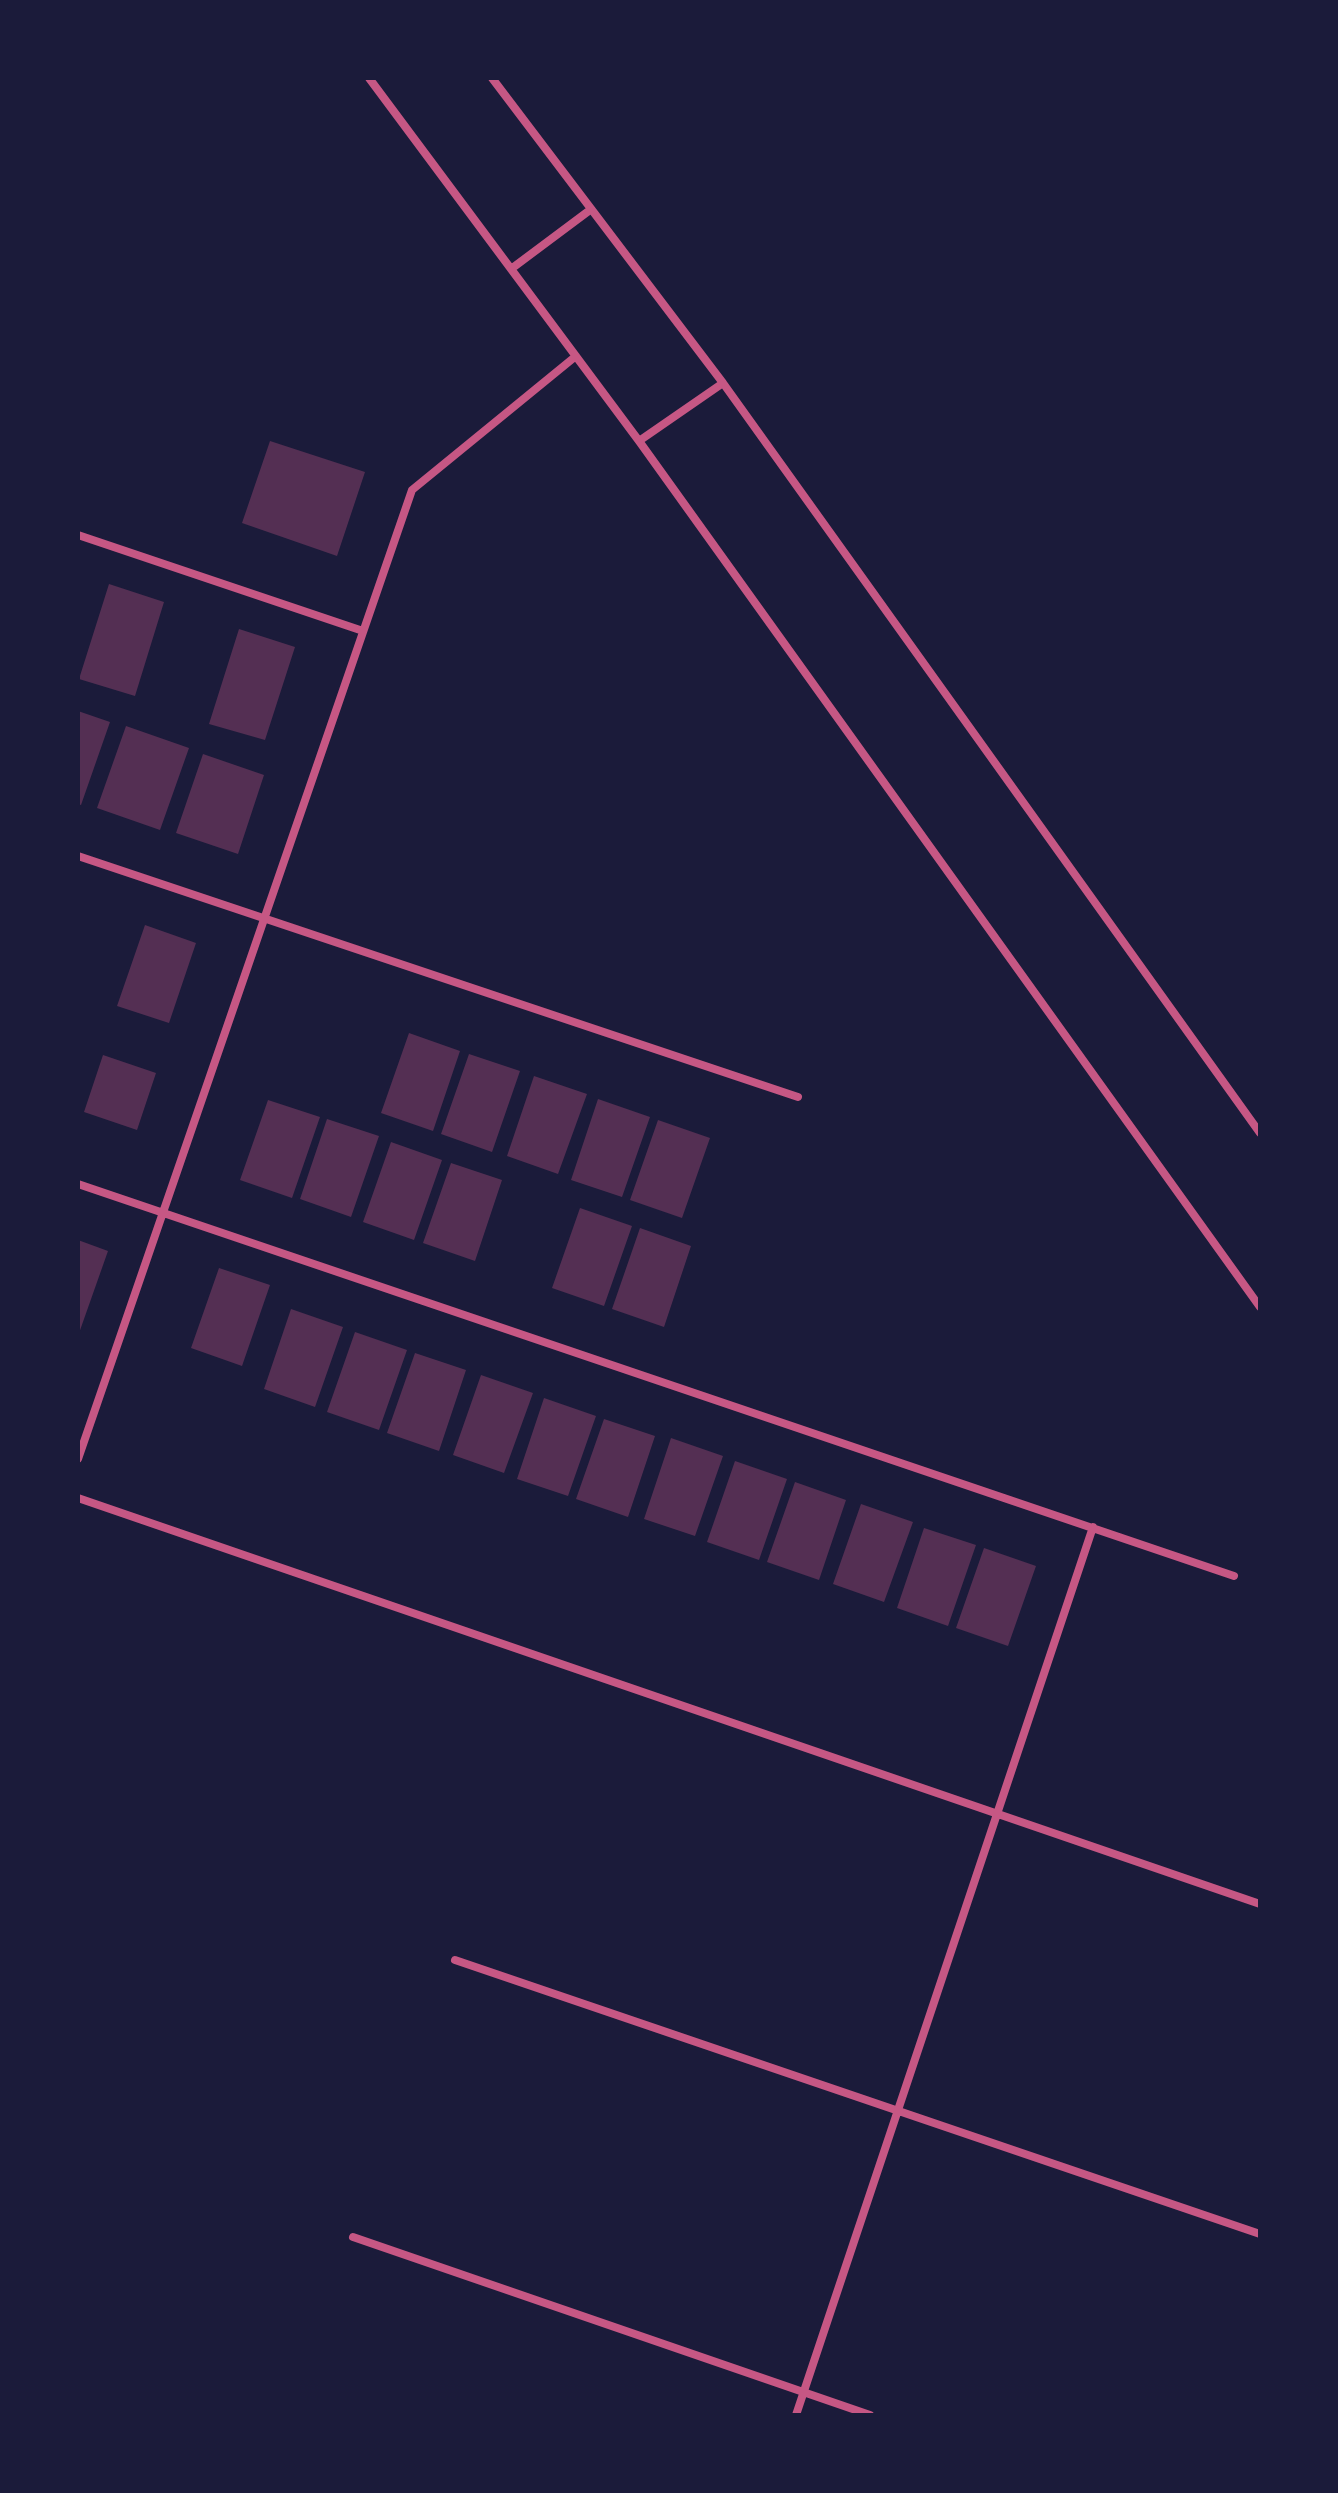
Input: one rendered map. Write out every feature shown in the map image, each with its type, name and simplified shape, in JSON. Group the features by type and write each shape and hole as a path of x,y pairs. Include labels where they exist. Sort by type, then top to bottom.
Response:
{"street":[{"path":"369,78 639,441 1260,1307"},
{"path":"492,78 723,383 1260,1133"},
{"path":"511,269 590,210"},
{"path":"78,1459 412,490 576,356"},
{"path":"639,441 723,383"},
{"path":"78,535 363,631"},
{"path":"78,856 798,1097"},
{"path":"78,1184 1234,1576"},
{"path":"78,1498 1260,1904"},
{"path":"796,2415 1093,1527"},
{"path":"455,1960 1260,2234"},
{"path":"353,2237 870,2415"}],"building":[{"path":"270,441 365,472 337,556 242,523"},
{"path":"109,584 164,602 135,696 79,679"},
{"path":"239,629 295,647 265,740 209,724"},
{"path":"78,711 110,722 81,805 78,804"},
{"path":"126,726 189,748 160,830 97,808"},
{"path":"203,754 264,775 238,854 176,833"},
{"path":"145,925 196,943 169,1023 117,1006"},
{"path":"409,1033 460,1051 433,1131 381,1113"},
{"path":"469,1054 520,1071 492,1152 441,1134"},
{"path":"103,1055 156,1073 137,1130 84,1112"},
{"path":"534,1076 587,1094 558,1174 507,1156"},
{"path":"598,1099 650,1117 622,1197 571,1180"},
{"path":"268,1100 320,1117 292,1198 240,1180"},
{"path":"327,1119 379,1136 351,1217 300,1199"},
{"path":"658,1120 710,1138 682,1218 630,1200"},
{"path":"391,1142 442,1160 414,1240 363,1222"},
{"path":"451,1163 502,1180 475,1261 423,1243"},
{"path":"580,1208 632,1226 604,1306 552,1288"},
{"path":"640,1228 691,1246 664,1327 612,1309"},
{"path":"78,1240 108,1251 78,1336"},
{"path":"219,1268 270,1285 242,1366 191,1348"},
{"path":"291,1309 343,1327 315,1407 264,1389"},
{"path":"355,1332 407,1350 379,1430 327,1412"},
{"path":"415,1353 466,1370 439,1451 387,1433"},
{"path":"481,1375 533,1393 504,1473 453,1455"},
{"path":"544,1398 596,1416 568,1496 517,1479"},
{"path":"604,1419 655,1436 628,1517 576,1499"},
{"path":"671,1438 723,1456 695,1536 644,1519"},
{"path":"735,1461 787,1479 759,1560 707,1542"},
{"path":"795,1482 846,1500 819,1580 767,1562"},
{"path":"861,1504 913,1522 884,1602 833,1584"},
{"path":"924,1528 976,1545 948,1626 897,1608"},
{"path":"984,1548 1036,1566 1008,1646 956,1628"}]}
